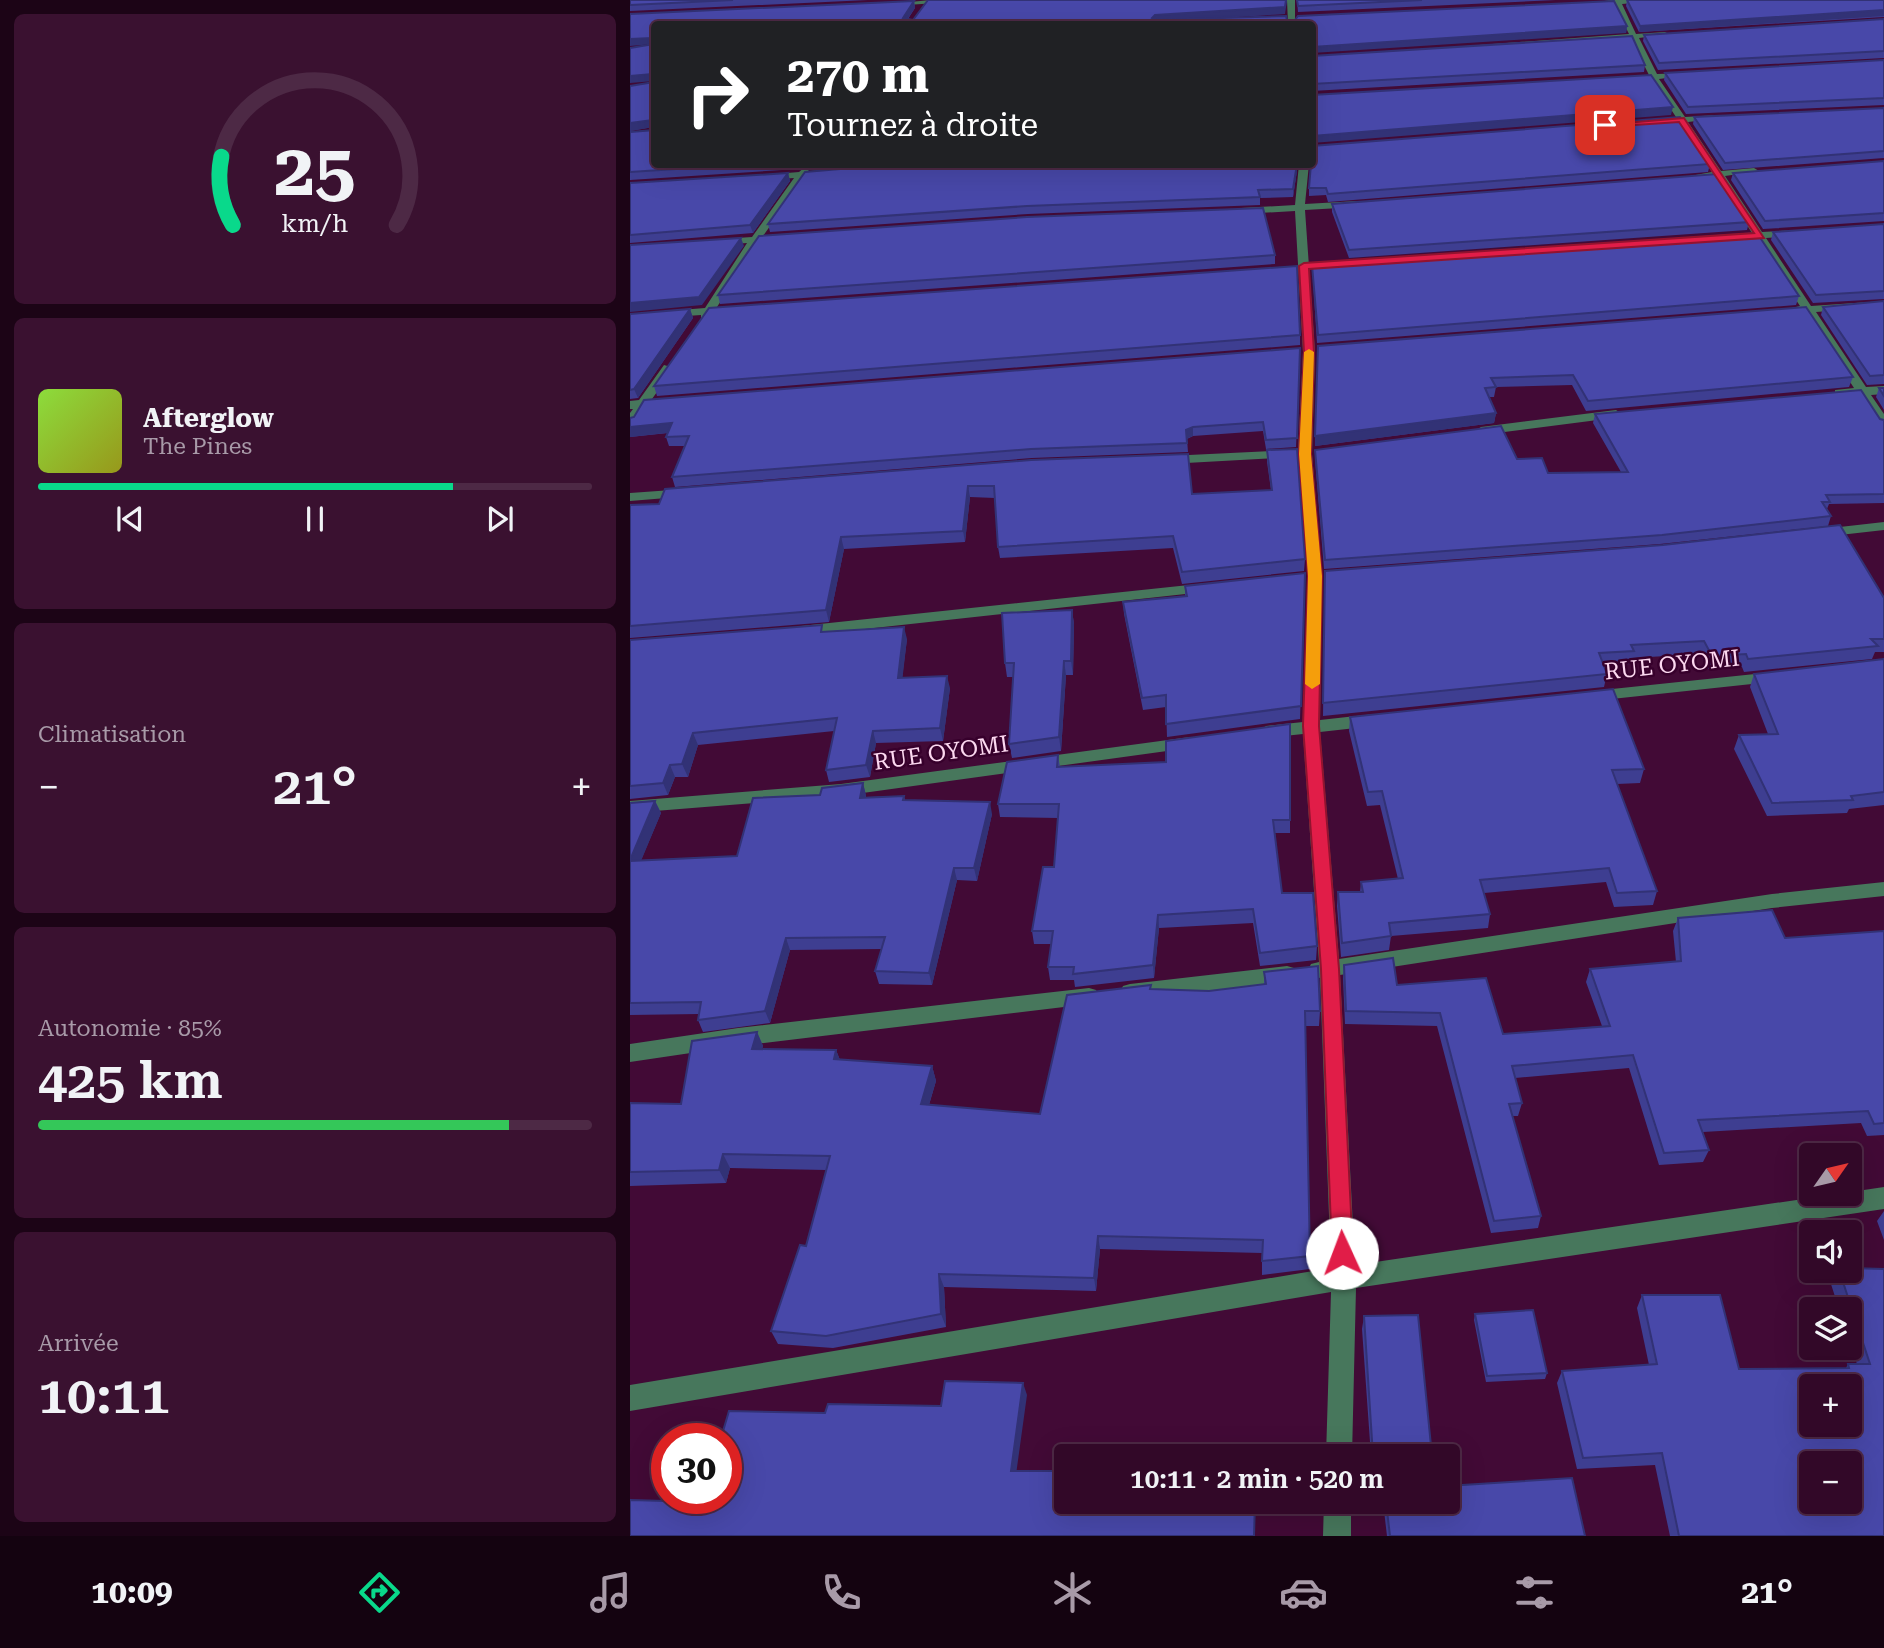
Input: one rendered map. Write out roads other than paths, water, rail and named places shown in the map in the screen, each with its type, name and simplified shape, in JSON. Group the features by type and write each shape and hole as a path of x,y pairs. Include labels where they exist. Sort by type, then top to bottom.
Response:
{"street":[{"path":"885,4 977,0"},
{"path":"1291,0 1292,21"},
{"path":"1590,4 1665,0"},
{"path":"918,13 926,1"},
{"path":"1616,1 1654,77 1681,120 1720,174 1884,424"},
{"path":"1281,19 1288,21"},
{"path":"1296,21 1305,19"},
{"path":"1395,51 1671,34"},
{"path":"1615,79 1695,75"},
{"path":"1653,121 1722,118"},
{"path":"694,332 710,312 727,279 758,240 806,168"},
{"path":"1304,168 1300,209 1309,352 1315,577 1311,726 1330,969 1344,1278 1339,1444"},
{"path":"1679,177 1761,171"},
{"path":"749,178 843,172"},
{"path":"1232,212 1367,203"},
{"path":"1721,238 1815,231"},
{"path":"707,243 799,237"},
{"path":"1768,312 1884,304"},
{"path":"630,317 737,309"},
{"path":"630,422 636,404 679,352"},
{"path":"1822,395 1884,390"},
{"path":"636,404 682,400"},
{"path":"1464,433 1637,412"},
{"path":"1155,460 1312,453"},
{"path":"630,497 695,492"},
{"path":"1805,535 1884,526"},
{"path":"790,632 1220,587"},
{"name":"RUE OYOMI","path":"1570,698 1788,675"},
{"path":"1242,736 1393,718"},
{"name":"RUE OYOMI","path":"630,807 841,790 1214,740"},
{"path":"630,1053 766,1033 1330,969 1772,901 1884,889"},
{"path":"630,1398 1344,1278 1884,1198"},
{"path":"1337,1536 1338,1514"}]}
